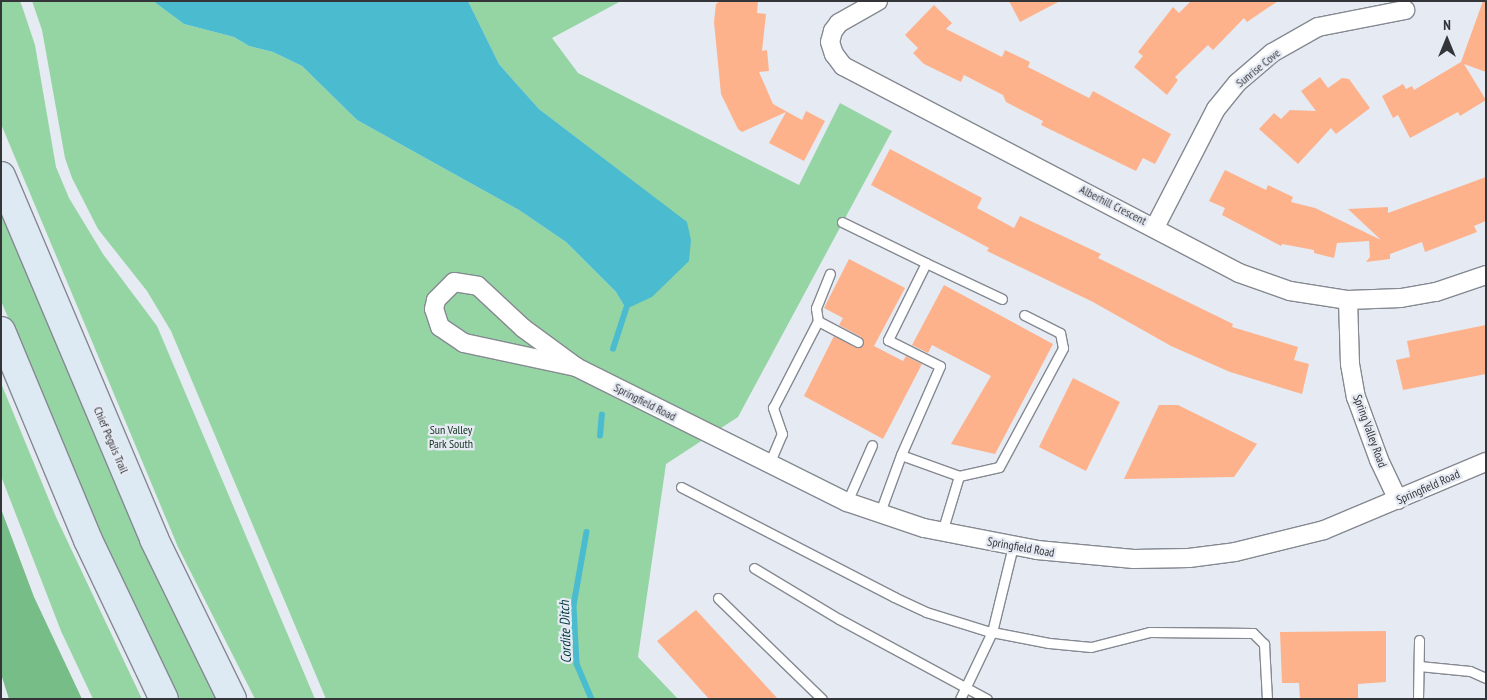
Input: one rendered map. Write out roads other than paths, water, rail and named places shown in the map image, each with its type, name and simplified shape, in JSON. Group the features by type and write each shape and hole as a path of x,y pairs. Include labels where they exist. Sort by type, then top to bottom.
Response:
{"main road":[{"name":"Chief Peguis Trail","path":"1,176 154,540 232,699"},
{"path":"1,331 88,540 164,699"}],"street":[{"name":"Alberhill Crescent","path":"878,1 839,23 832,31 830,42 834,54 843,66 1255,278 1290,291 1348,300 1401,298 1436,292 1486,275"},
{"name":"Sunrise Cove","path":"1155,227 1216,108 1237,83 1272,53 1318,27 1405,10"},
{"name":"Springfield Road","path":"576,367 464,343 440,327 434,309 436,300 454,282 478,286 523,328 576,367 769,464 847,502 879,515 942,532 1069,555 1134,559 1211,556 1306,536 1398,500 1486,462"},
{"name":"Spring Valley Road","path":"1348,300 1350,364 1356,397 1379,460 1398,500"}],"lane":[{"path":"842,222 1002,299"},
{"path":"879,515 901,455 940,366 888,340 926,263"},
{"path":"769,464 782,434 772,408 818,321 816,308 830,274"},
{"path":"901,455 959,476 999,466 1063,348 1060,333 1024,315"},
{"path":"818,321 858,342"},
{"path":"847,502 872,444"},
{"path":"942,532 959,476"},
{"path":"681,487 926,612 992,632 1049,643 1091,647 1150,632 1253,633 1264,644 1267,699"},
{"path":"960,699 992,632 1013,546"},
{"path":"754,568 987,699"},
{"path":"718,598 822,699"},
{"path":"1418,699 1419,640"},
{"path":"1419,666 1470,672 1486,678"}],"water":[{"path":"153,1 468,1 499,64 539,109 687,222 691,240 689,261 652,297 626,309 616,292 566,242 519,210 357,120 302,66 273,52 249,46 234,37 184,24"}],"waterway":[{"name":"Cordite Ditch","path":"613,349 626,309"},
{"name":"Cordite Ditch","path":"600,436 602,415"},
{"name":"Cordite Ditch","path":"587,532 574,606 577,664 592,699"}],"park label":[{"name":"Sun Valley Park South","path":"451,437"}]}
